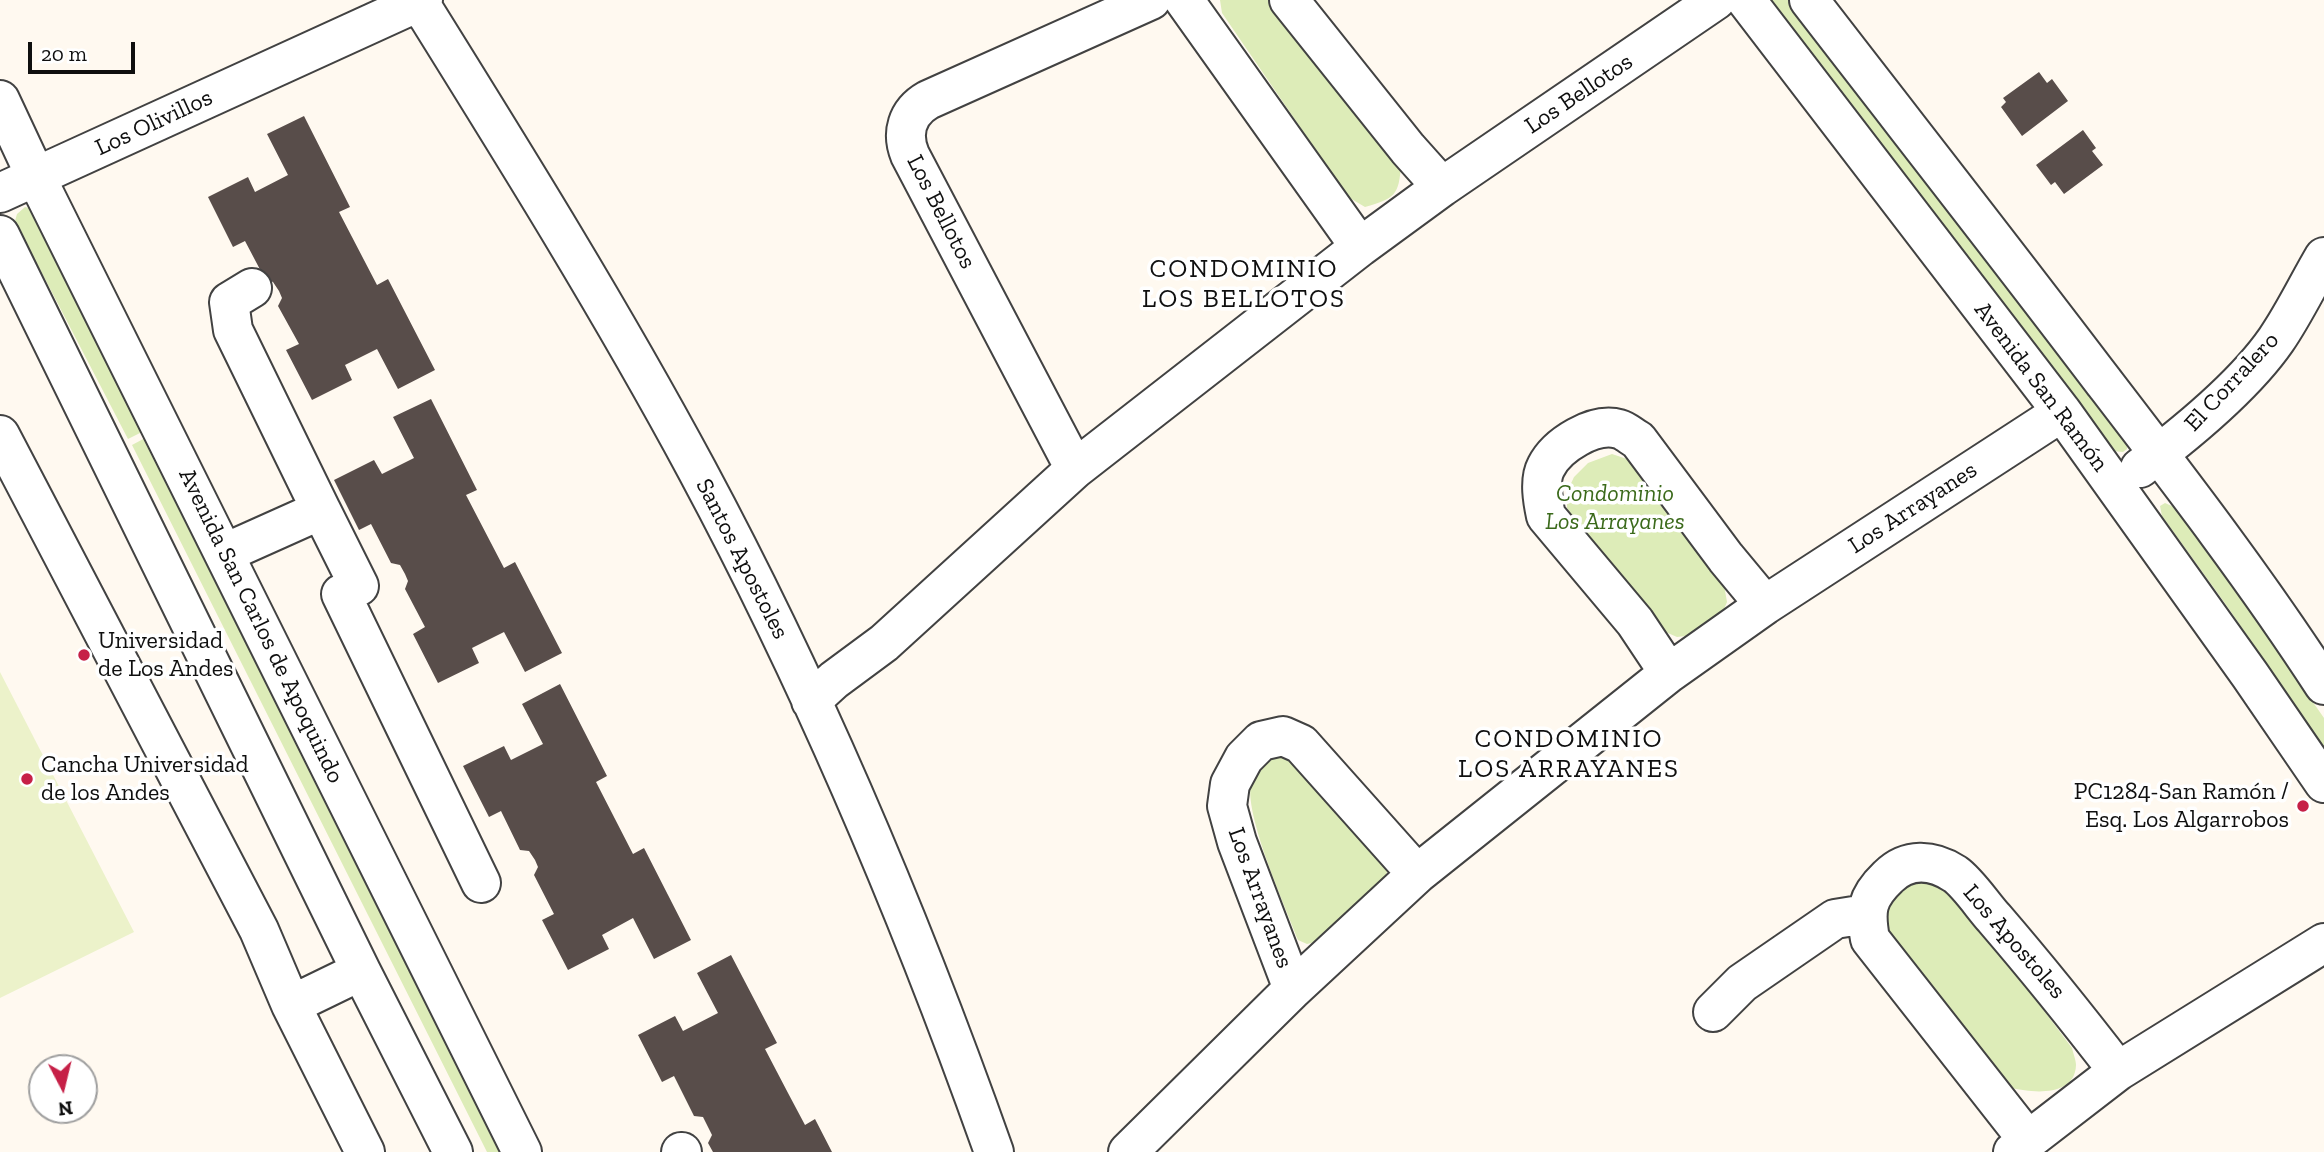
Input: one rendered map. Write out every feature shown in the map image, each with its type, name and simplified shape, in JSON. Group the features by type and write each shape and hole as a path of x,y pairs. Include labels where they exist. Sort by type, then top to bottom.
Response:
{"street":[{"name":"Los Bellotos","path":"1075,469 910,155 905,136 906,128 913,111 928,100 1151,0"},
{"path":"1184,0 1360,247"},
{"path":"1289,0 1441,187"},
{"name":"Los Bellotos","path":"811,701 834,680 884,643 1075,469 1360,247 1441,187 1716,0"},
{"name":"Avenida San Ramón","path":"1746,0 2062,412 2250,674 2324,783"},
{"path":"1809,0 2159,454 2297,643 2324,685"},
{"name":"Los Olivillos","path":"0,193 421,1"},
{"name":"Santos Apostoles","path":"421,1 548,209 660,401 730,534 811,701 911,932 994,1152"},
{"name":"Avenida San Carlos de Apoquindo","path":"0,100 522,1152"},
{"path":"0,235 360,971 453,1152"},
{"name":"El Corralero","path":"2116,487 2182,435 2242,379 2276,341 2324,257"},
{"path":"252,288 229,302 233,330 359,586 341,594 481,883"},
{"name":"Los Arrayanes","path":"1128,1152 1293,989 1417,874 1669,673 1765,605 2062,412"},
{"path":"1669,673 1635,622 1546,516 1542,497 1545,468 1563,447 1598,429 1619,429 1638,440 1726,558 1765,605"},
{"path":"0,435 259,930 291,1005 365,1152"},
{"path":"116,472 120,453 134,440 152,436 170,443"},
{"path":"225,553 321,510"},
{"name":"Los Arrayanes","path":"1293,989 1237,842 1227,806 1234,775 1244,758 1261,741 1283,736 1301,744 1417,874"},
{"name":"Los Apostoles","path":"1866,914 1872,894 1889,875 1909,863 1927,863 1956,874 2061,996 2118,1071"},
{"path":"1713,1013 1742,983 1835,919 1866,914 1870,939 2020,1146 2118,1071 2324,943"},
{"path":"291,1005 360,971"}],"green space":[{"name":"CONDOMINIO LOS BELLOTOS","path":"1220,0 1270,0 1401,164 1399,183 1394,194 1365,207 1348,197 1222,13"},
{"path":"1770,0 1793,0 2127,443 2127,449 2123,452 2112,451 1892,157"},
{"path":"25,207 33,209 144,431 128,439 15,221 17,214"},
{"path":"147,437 509,1152 487,1152 132,445"},
{"name":"Condominio Los Arrayanes","path":"1612,454 1630,460 1724,585 1727,602 1722,614 1693,635 1677,637 1661,630 1581,532 1567,508 1567,492 1574,477 1588,463"},
{"path":"2165,503 2183,516 2324,718 2324,750 2229,609 2162,516 2160,506"},
{"name":"Cancha Universidad de los Andes","path":"0,672 134,932 0,998"},
{"path":"1288,755 1388,866 1385,882 1320,941 1307,944 1298,940 1275,882 1258,832 1250,790 1253,777 1260,767"},
{"path":"1924,877 1945,879 2072,1048 2076,1065 2069,1083 2061,1088 2041,1091 2012,1088 1881,928 1885,906 1892,894"}],"building":[{"path":"2039,72 2047,83 2052,79 2068,101 2022,136 2001,107 2006,102 2003,98"},
{"path":"304,116 350,207 339,212 377,285 388,279 435,370 398,389 377,349 345,365 352,380 312,400 286,350 299,344 278,306 282,298 279,291 273,282 265,279 245,241 233,247 208,197 248,177 255,192 288,175 267,134"},
{"path":"2083,130 2096,148 2092,151 2103,165 2064,194 2055,182 2051,185 2036,165"},
{"path":"431,399 477,490 466,495 504,568 515,562 562,653 525,672 504,632 472,648 479,663 438,683 413,634 425,627 405,589 408,581 405,574 400,565 391,563 371,524 359,530 334,480 374,460 382,474 414,458 393,417"},
{"path":"560,684 607,776 596,782 633,854 644,848 691,940 654,959 633,918 602,935 609,949 568,970 542,920 554,914 534,875 538,867 535,860 529,851 520,850 501,811 489,817 463,766 504,746 511,760 543,744 522,704"},
{"path":"731,955 777,1043 765,1049 805,1125 815,1119 832,1152 713,1152 708,1143 712,1135 703,1117 694,1116 674,1076 662,1082 638,1035 675,1016 683,1031 718,1013 697,973"}],"place":[{"name":"Universidad de Los Andes","path":"84,655"},
{"name":"Cancha Universidad de los Andes","path":"27,779"},
{"name":"PC1284-San Ramón / Esq. Los Algarrobos","path":"2303,806"}],"district":[{"name":"CONDOMINIO LOS BELLOTOS","path":"1244,285"},
{"name":"CONDOMINIO LOS ARRAYANES","path":"1569,755"}]}
